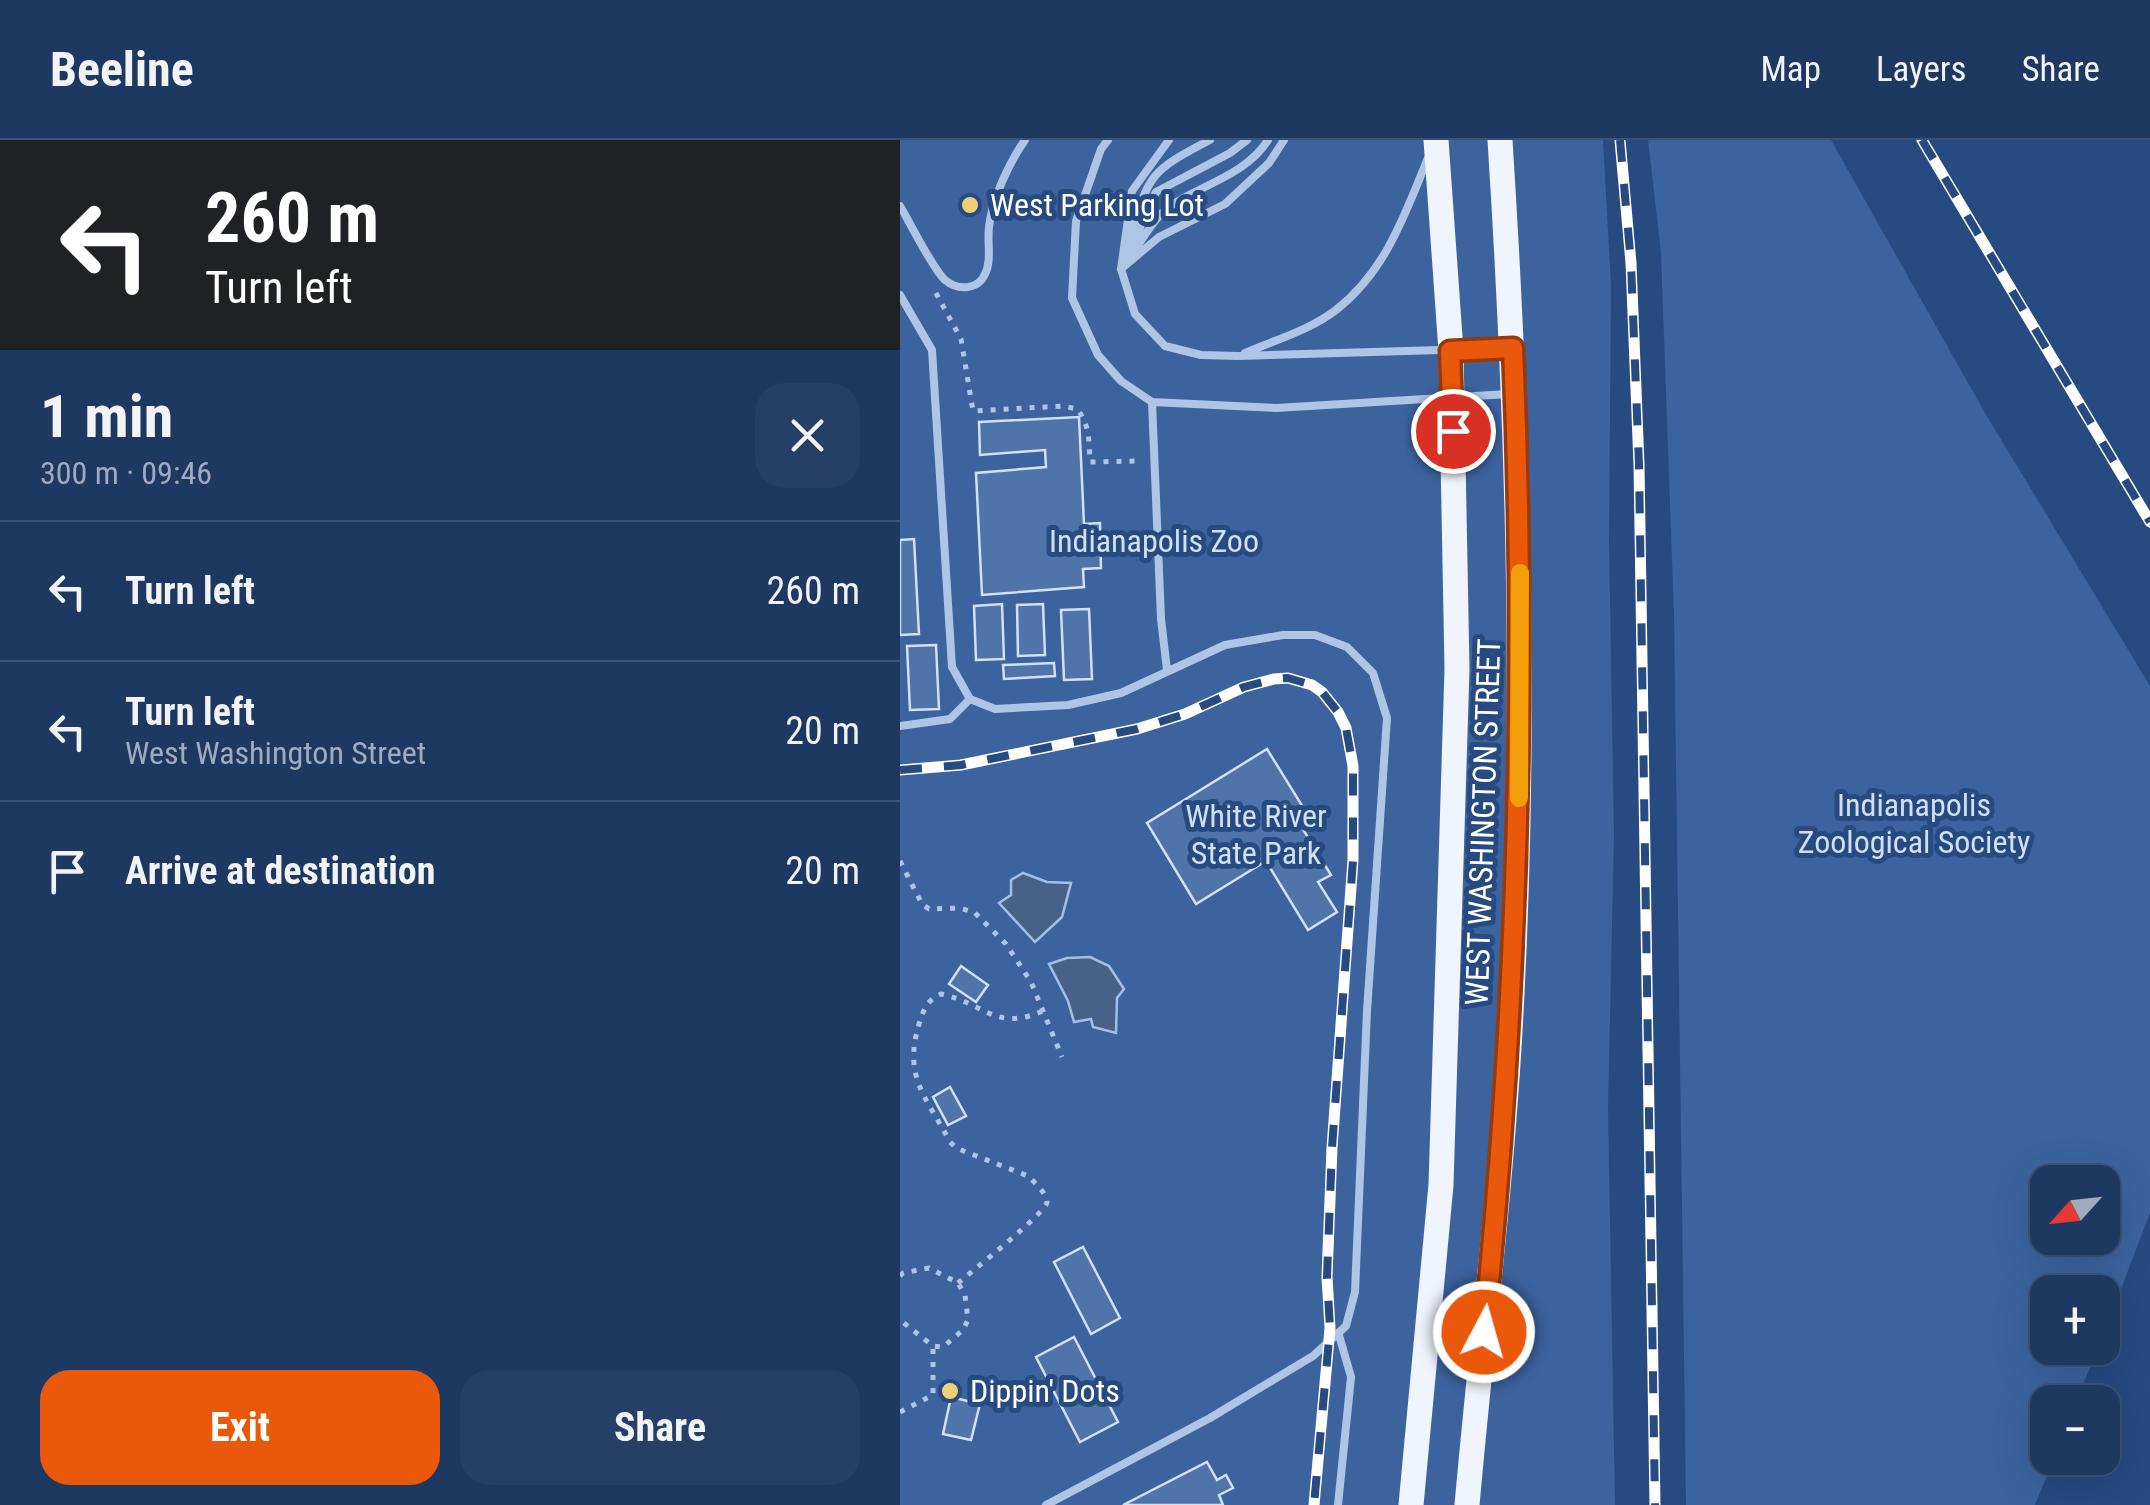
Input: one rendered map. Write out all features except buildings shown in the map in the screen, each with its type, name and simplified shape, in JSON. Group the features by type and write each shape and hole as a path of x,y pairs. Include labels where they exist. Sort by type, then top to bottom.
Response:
{"main road":[{"name":"WEST WASHINGTON STREET","path":"1411,1505 1441,1185 1453,892 1457,652 1452,398 1436,140"},
{"name":"WEST WASHINGTON STREET","path":"1466,1505 1499,1186 1518,840 1522,620 1513,348 1500,140"}],"lane":[{"path":"900,206 944,279 959,288 976,286 985,277 989,223 1024,140"},
{"path":"1108,140 1076,221 1072,298 1098,355 1121,380 1152,402 1276,408 1515,394"},
{"path":"1169,140 1132,191 1121,270 1135,314 1164,346 1201,355 1236,356 1513,348"},
{"path":"1121,270 1145,189 1164,164 1210,140"},
{"path":"1121,270 1156,192 1248,140"},
{"path":"1121,270 1163,212 1226,177 1262,150 1268,140"},
{"path":"1121,270 1159,237 1225,204 1269,164 1284,140"},
{"path":"1236,356 1318,321 1358,289 1398,234 1436,140"},
{"path":"900,296 932,350 952,667 970,699 995,709 1068,706 1121,693 1225,645 1282,635 1315,635 1347,647 1373,673 1386,718 1367,1011 1356,1292 1350,1316 1340,1335 1313,1356 1210,1418 1046,1505"},
{"path":"1152,402 1166,670"},
{"path":"900,726 950,718 970,699"},
{"path":"1338,1505 1351,1377 1340,1335"}],"path":[{"path":"930,283 961,339 972,411 1062,406 1078,409 1089,431 1090,462 1136,458 1136,478"},
{"path":"900,861 929,910 960,908 974,912 1006,944 1045,1010 1062,1057"},
{"path":"958,1283 1030,1222 1047,1202 1028,1176 956,1148 950,1142 914,1076 912,1047 924,1008 936,996 947,994 986,1015 1005,1020 1028,1018 1045,1010"},
{"path":"900,1276 929,1268 958,1283 969,1307 968,1320 943,1347 933,1346 900,1320"},
{"path":"900,1412 933,1395 933,1346"}],"green space":[{"name":"Indianapolis Zoo","path":"900,140 1603,140 1611,285 1609,542 1614,835 1608,1108 1615,1505 900,1505"},
{"name":"Indianapolis Zoological Society","path":"1648,140 1831,140 1985,413 2150,686 2150,1213 2120,1292 2120,1275 2030,1275 2030,1365 2091,1365 2083,1385 2030,1385 2030,1475 2047,1475 2035,1505 1686,1505 1674,616 1661,253"}],"shaded area":[{"path":"1023,873 1047,882 1071,883 1062,917 1035,942 999,903 1011,895 1011,880"},
{"path":"1090,957 1109,966 1124,989 1117,998 1116,1033 1093,1027 1091,1019 1074,1022 1049,964"}],"railway":[{"path":"1620,140 1631,263 1639,465 1655,1505"},
{"path":"1922,140 2150,522"},
{"path":"900,770 961,765 1137,729 1274,679 1288,678 1312,685 1338,712 1346,728 1353,766 1353,860 1332,1148 1327,1277 1330,1328 1314,1505"}],"slow traffic":[{"path":"1519,798 1520,573"}],"place":[{"name":"West Parking Lot","path":"970,205"},
{"name":"Dippin' Dots","path":"950,1391"}],"route":[{"path":"1453,431 1450,351 1513,348 1522,620 1518,840 1510,1032 1484,1332"}],"park label":[{"name":"White River State Park","path":"1256,834"}]}
